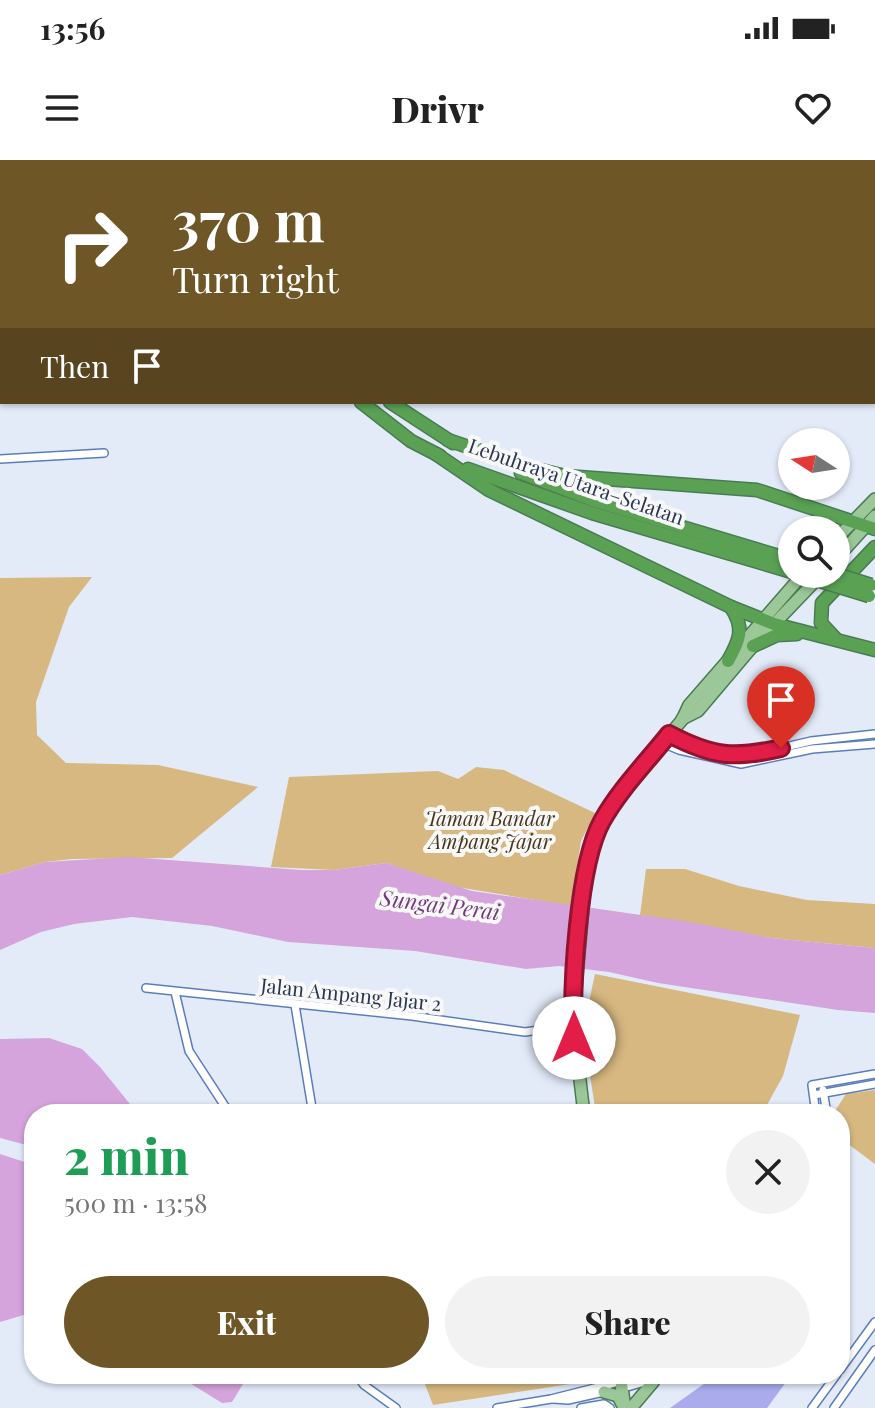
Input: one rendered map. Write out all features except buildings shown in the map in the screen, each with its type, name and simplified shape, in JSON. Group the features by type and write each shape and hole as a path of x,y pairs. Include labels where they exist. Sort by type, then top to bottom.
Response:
{"highway":[{"name":"Lebuhraya Utara–Selatan","path":"363,404 388,425 436,454 485,476 778,556"},
{"name":"Lebuhraya Utara–Selatan","path":"393,404 448,440 594,507 778,567"},
{"path":"448,440 524,466 565,476 748,488 774,493 853,521 872,523"},
{"path":"436,454 489,490 731,607 767,622 875,650"},
{"path":"837,640 821,623 822,603 875,547"},
{"name":"Lebuhraya Utara–Selatan","path":"850,580 873,591"},
{"name":"Lebuhraya Utara–Selatan","path":"850,586 873,591"},
{"path":"728,661 741,629 740,621 731,607"},
{"path":"753,646 777,635 809,633"}],"main road":[{"path":"850,524 875,499"},
{"path":"850,545 872,523"},
{"path":"682,720 698,711 753,646 788,588"},
{"path":"583,1104 573,1021 587,863 600,825 616,798 682,720 689,705 728,661 806,588"},
{"path":"624,1384 628,1408"},
{"path":"628,1408 647,1384"},
{"path":"605,1397 618,1396 628,1408"}],"street":[{"path":"0,459 104,453"},
{"path":"666,739 742,757 875,734"},
{"path":"812,745 875,744"},
{"name":"Jalan Ampang Jajar 2","path":"146,988 525,1032 553,1028"},
{"path":"175,992 189,1051 223,1104"},
{"path":"295,1005 311,1104"},
{"path":"815,1104 812,1085 875,1074"},
{"path":"822,1083 826,1104"},
{"path":"814,1095 875,1084"},
{"path":"850,1356 875,1322"},
{"path":"834,1408 875,1350"},
{"path":"363,1384 396,1408"},
{"path":"812,1408 829,1384"},
{"path":"499,1408 551,1399 605,1397"},
{"path":"581,1408 605,1397"}],"green space":[{"path":"92,577 69,607 36,702 37,735 66,763 158,765 258,787 172,858 72,859 45,862 0,875 0,578"},
{"name":"Taman Bandar Ampang Jajar","path":"476,767 504,770 595,813 581,841 571,906 451,886 386,863 334,870 271,867 289,777 438,771 458,779"},
{"path":"646,869 685,869 739,886 807,900 875,904 875,948 771,938 640,915"},
{"path":"595,974 800,1015 783,1076 768,1104 594,1104 583,1030"},
{"path":"875,1090 875,1164 850,1145 850,1104 840,1104 846,1094"},
{"path":"425,1384 571,1384 433,1405"}],"water":[{"name":"Sungai Perai","path":"129,857 301,870 334,870 386,863 472,891 690,922 771,938 875,948 875,1013 658,983 609,972 559,966 526,969 415,951 288,942 212,926 132,917 74,924 41,932 0,950 0,875 45,862"},
{"path":"49,1038 82,1049 130,1104 24,1104 24,1144 0,1138 0,1039"},
{"path":"0,1154 24,1162 24,1315 0,1322"},
{"path":"191,1384 243,1384 232,1402 222,1403"}],"waterway":[{"path":"859,573 875,556"}],"route":[{"path":"574,1038 574,994 587,863 600,825 616,798 669,734 691,746 742,757 781,748"}]}
